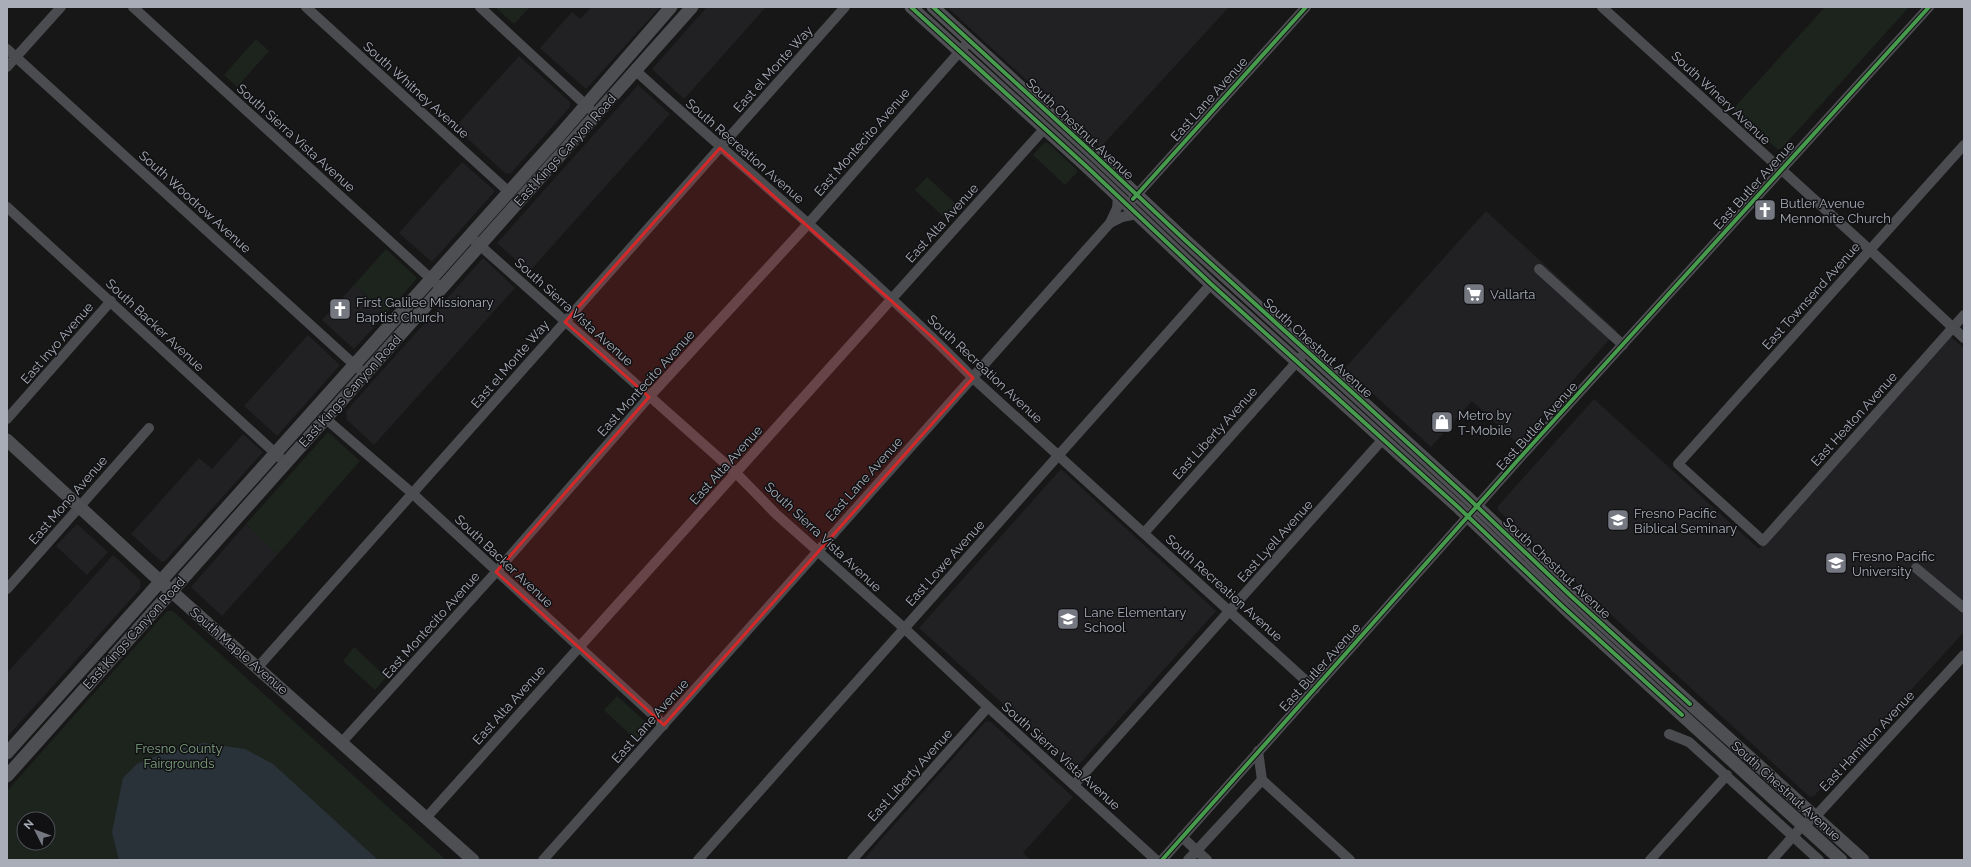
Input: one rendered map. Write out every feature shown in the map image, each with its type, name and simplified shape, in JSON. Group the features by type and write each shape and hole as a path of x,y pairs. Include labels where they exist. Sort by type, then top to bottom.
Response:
{"main road":[{"name":"East Kings Canyon Road","path":"7,753 509,192 671,7"},
{"name":"South Chestnut Avenue","path":"911,7 1045,128 1211,284 1468,516 1558,603 1841,860"},
{"name":"South Chestnut Avenue","path":"933,7 1082,143 1243,294 1477,506 1577,601 1863,860"},
{"name":"East Kings Canyon Road","path":"7,776 10,762 171,592 596,114 636,71 685,10"},
{"path":"1187,262 1194,259 1233,294 1243,294"},
{"name":"South Maple Avenue","path":"7,440 171,592 258,667 472,860"},
{"path":"10,762 15,758 18,751 53,711 63,691"}],"street":[{"path":"7,67 61,7"},
{"name":"South Sierra Vista Avenue","path":"133,7 441,288"},
{"name":"South Whitney Avenue","path":"306,7 509,192"},
{"path":"480,7 596,114"},
{"name":"East el Monte Way","path":"258,667 845,7"},
{"name":"East Lane Avenue","path":"543,860 1110,223 1117,208 1123,201 1136,195 1306,7"},
{"name":"South Winery Avenue","path":"1602,7 1780,171 1870,250 1964,338"},
{"name":"East Butler Avenue","path":"1162,860 1468,516 1929,7"},
{"name":"East Montecito Avenue","path":"342,742 496,572 649,397 808,224 969,40"},
{"name":"South Woodrow Avenue","path":"7,49 365,374"},
{"name":"South Recreation Avenue","path":"636,71 720,148 808,224 933,338 972,378 1315,689"},
{"name":"East Alta Avenue","path":"426,818 578,647 737,474 1045,128"},
{"name":"East Townsend Avenue","path":"1763,540 1678,464 1964,145"},
{"name":"South Backer Avenue","path":"7,207 286,463"},
{"name":"East Lane Avenue","path":"1110,223 1122,217 1137,214"},
{"name":"South Sierra Vista Avenue","path":"469,236 737,474 776,514 904,628 988,708 1156,860"},
{"path":"1538,269 1623,345"},
{"name":"East Lowe Avenue","path":"698,860 1211,284"},
{"name":"East Inyo Avenue","path":"7,420 111,302"},
{"name":"East Heaton Avenue","path":"1763,540 1964,315"},
{"name":"East Liberty Avenue","path":"1144,533 1306,351"},
{"name":"South Backer Avenue","path":"326,418 413,494 664,725"},
{"name":"East Mono Avenue","path":"7,589 149,428"},
{"name":"East Lyell Avenue","path":"1074,785 1383,439"},
{"path":"1916,568 1964,608"},
{"name":"East Hamilton Avenue","path":"1772,860 1803,825 1815,817 1964,655"},
{"name":"East Liberty Avenue","path":"852,860 988,708"},
{"path":"1669,734 1690,742 1819,860"},
{"path":"1258,751 1262,780 1350,860"},
{"path":"1650,860 1726,775"},
{"path":"1188,860 1262,780"},
{"path":"1182,837 1207,860"}],"highlighted area":[{"path":"720,148 933,338 973,378 664,725 496,572 649,397 565,322"}],"shaded area":[{"path":"592,7 660,7 586,89 540,48 572,12 580,19"},
{"path":"707,7 766,7 684,99 652,69"},
{"path":"947,7 1229,7 1100,148"},
{"path":"519,56 570,102 570,107 511,173 506,174 455,127"},
{"path":"638,85 670,114 529,272 497,243"},
{"path":"462,162 495,191 432,262 399,233"},
{"path":"1486,211 1617,331 1517,443 1472,401 1431,447 1345,368"},
{"path":"483,258 515,288 374,445 347,420 346,411"},
{"path":"354,285 386,314 354,349 322,320"},
{"path":"308,335 340,365 277,436 244,406"},
{"name":"Fresno Pacific University","path":"1951,337 1964,348 1964,632 1814,796 1810,797 1498,510 1498,506 1594,399 1759,549"},
{"path":"243,434 263,452 165,561 162,562 131,534 199,458 212,469"},
{"name":"Lane Elementary School","path":"1061,469 1216,611 1075,769 919,628"},
{"path":"77,524 108,552 87,575 56,546"},
{"path":"246,524 278,554 222,616 191,587"},
{"path":"113,555 140,580 140,589 7,737 7,673"},
{"path":"986,721 991,722 1073,797 1023,853 1031,860 863,860"},
{"path":"203,743 245,749 273,764 378,860 119,860 112,832 123,778 137,764 161,754"}],"green space":[{"path":"495,7 530,7 514,24"},
{"path":"1825,7 1909,7 1781,149 1777,149 1733,109"},
{"path":"256,39 269,51 237,87 224,75"},
{"path":"1044,143 1048,143 1078,171 1065,185 1033,155"},
{"path":"927,177 959,207 947,220 915,190"},
{"path":"386,249 417,278 386,314 354,285"},
{"path":"328,432 360,461 278,554 246,524"},
{"name":"Fresno County Fairgrounds","path":"167,611 173,611 446,860 7,860 7,791"},
{"path":"354,647 386,677 375,690 343,661"},
{"path":"617,696 649,725 636,740 604,710"}],"cycle path":[{"path":"911,7 1086,166 1211,284 1458,507 1563,607 1682,715"},
{"path":"933,7 1186,241 1466,496 1571,596 1690,704"},
{"path":"1133,199 1306,7"},
{"path":"1162,860 1518,460 1929,7"}],"place":[{"name":"Butler Avenue Mennonite Church","path":"1765,210"},
{"name":"Vallarta","path":"1474,294"},
{"name":"First Galilee Missionary Baptist Church","path":"340,309"},
{"name":"Metro by T-Mobile","path":"1442,422"},
{"name":"Fresno Pacific Biblical Seminary","path":"1618,520"},
{"name":"Fresno Pacific University","path":"1836,563"},
{"name":"Lane Elementary School","path":"1068,619"}]}
